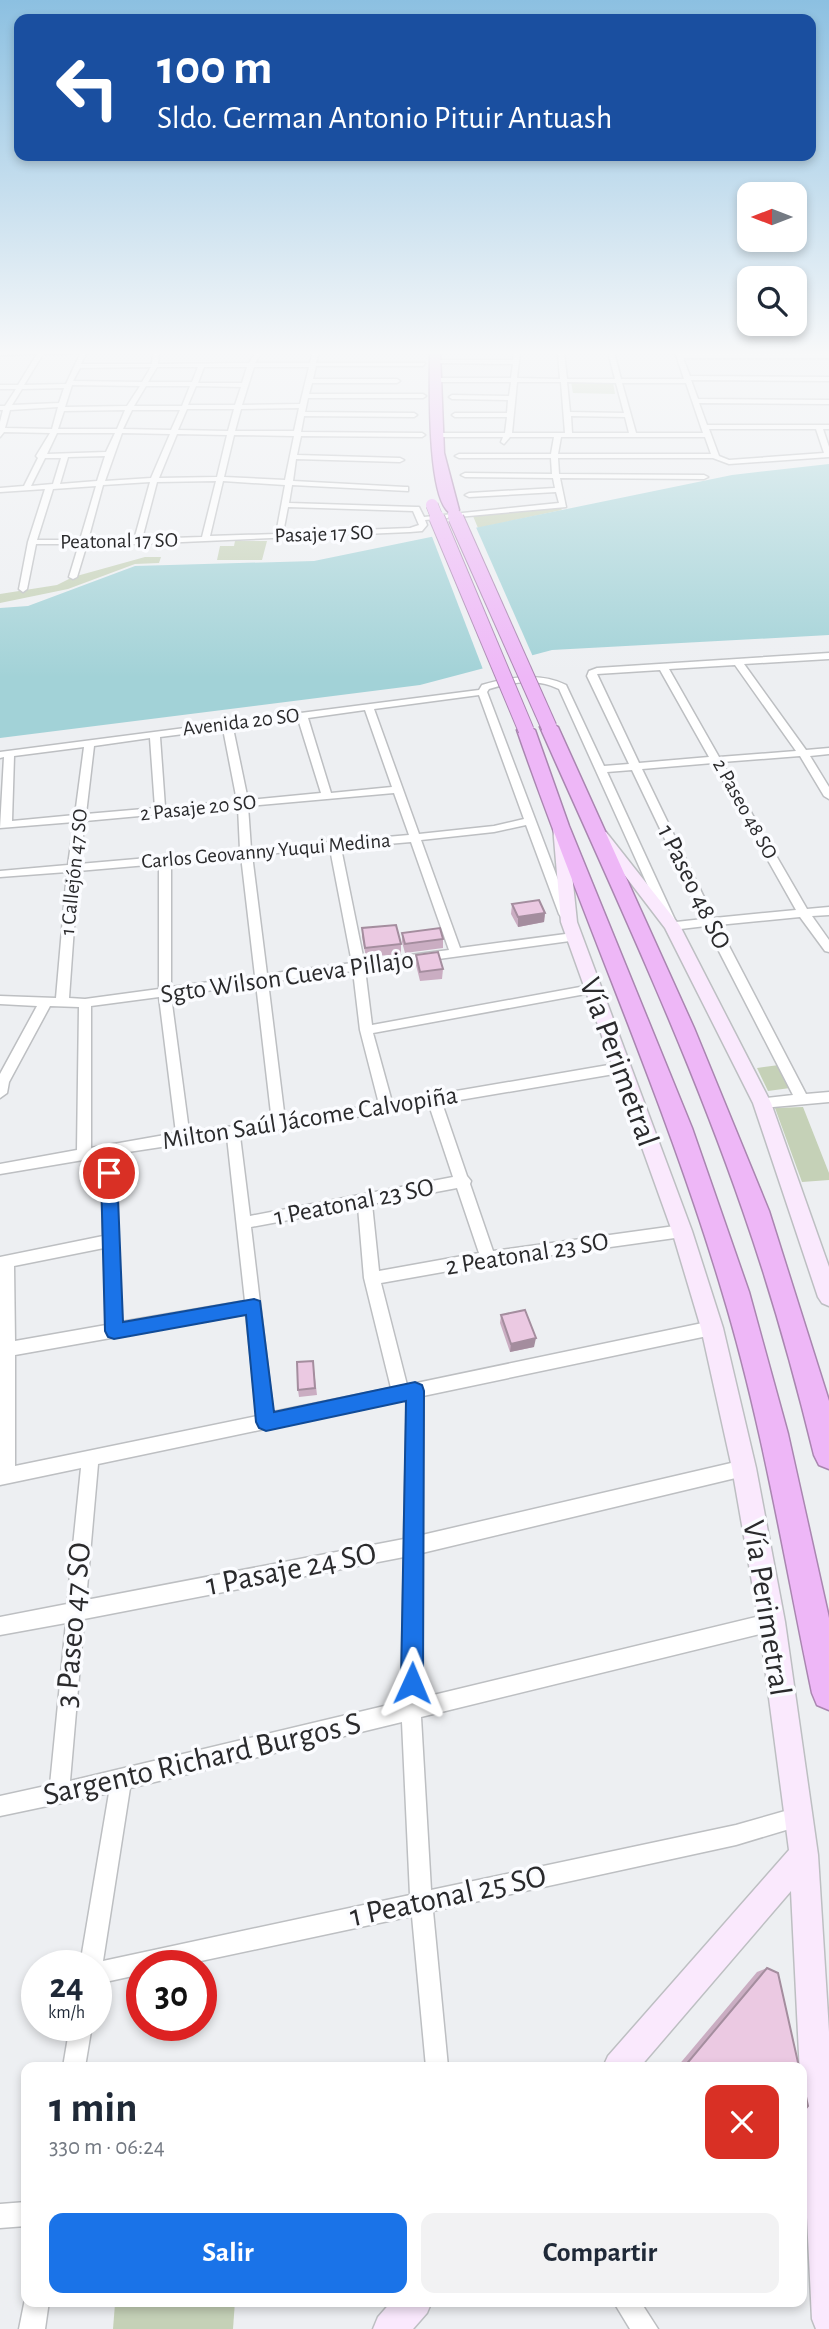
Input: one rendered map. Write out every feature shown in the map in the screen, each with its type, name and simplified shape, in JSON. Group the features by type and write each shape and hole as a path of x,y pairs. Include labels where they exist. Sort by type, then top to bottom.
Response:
{"highway":[{"path":"440,461 443,491 719,1113 802,1348 829,1455"},
{"name":"Vía Perimetral","path":"426,490 526,730 560,826 680,1128 736,1292 773,1434 829,1693"}],"street":[{"path":"27,487 38,461"},
{"path":"23,589 32,542 63,461"},
{"path":"73,577 107,461"},
{"path":"136,542 162,461"},
{"path":"205,539 223,461"},
{"path":"279,536 292,461"},
{"path":"285,505 416,509 422,518 563,505 554,461"},
{"path":"630,461 634,476"},
{"path":"720,461 748,461"},
{"path":"465,475 704,477"},
{"path":"0,490 154,480 218,479 405,489"},
{"path":"469,495 560,490"},
{"name":"Pasaje 17 SO","path":"205,539 410,530 419,529 423,525 422,518"},
{"name":"Peatonal 17 SO","path":"32,542 205,539"},
{"path":"663,667 824,659"},
{"path":"738,662 803,753 829,796"},
{"name":"1 Paseo 48 SO","path":"663,667 592,673 710,922 802,1100"},
{"name":"2 Paseo 48 SO","path":"663,667 803,913 829,948"},
{"name":"Avenida 20 SO","path":"5,754 227,723 369,708 482,692 485,687 506,683 545,681 556,682 563,687 600,769"},
{"name":"Vía Perimetral","path":"482,692 682,1231 712,1328 744,1468 772,1622 804,1855 829,2319"},
{"path":"369,708 456,954"},
{"path":"302,715 327,795"},
{"path":"227,723 243,803 246,853 279,1126"},
{"path":"155,733 160,811"},
{"name":"1 Callejón 47 SO","path":"62,1003 73,869 90,742"},
{"path":"829,751 600,769 672,926 762,1103 829,1297"},
{"path":"3,825 5,754"},
{"name":"2 Pasaje 20 SO","path":"3,825 396,790"},
{"name":"Carlos Geovanny Yuqui Medina","path":"1,876 414,838 494,829 531,821"},
{"path":"592,823 672,926"},
{"name":"Vía Perimetral","path":"560,826 571,930"},
{"path":"335,844 359,967 366,1030 387,1108"},
{"path":"165,860 165,993 183,1138"},
{"path":"672,926 829,911"},
{"name":"Sgto Wilson Cueva Pillajo","path":"0,1000 85,1003 456,954 571,930"},
{"path":"366,1030 592,989"},
{"path":"0,1093 2,1082 45,1003"},
{"path":"84,1154 85,1003"},
{"name":"Milton Saúl Jácome Calvopiña","path":"0,1168 183,1138 279,1126 620,1068"},
{"path":"762,1103 829,1097"},
{"path":"434,1100 464,1181 488,1258"},
{"path":"233,1131 266,1422"},
{"path":"108,1151 114,1331"},
{"name":"1 Peatonal 23 SO","path":"244,1223 464,1181"},
{"path":"363,1199 372,1278 408,1392 414,1546 411,1710 421,1901 437,2062"},
{"name":"2 Peatonal 23 SO","path":"372,1278 488,1258 682,1231"},
{"path":"112,1240 4,1262 8,1349 4,1476 712,1328"},
{"path":"8,1349 254,1306"},
{"name":"3 Paseo 47 SO","path":"59,1792 90,1459"},
{"name":"1 Pasaje 24 SO","path":"0,1626 414,1546 744,1468"},
{"name":"Sargento Richard Burgos S","path":"0,1806 121,1780 772,1622"},
{"path":"93,1950 121,1780"},
{"name":"1 Peatonal 25 SO","path":"112,1969 736,1835 799,1817"},
{"path":"623,2062 804,1855"},
{"path":"75,2062 78,2041"},
{"path":"0,2216 21,2214"},
{"path":"32,2329 35,2307"},
{"path":"390,2329 410,2307"},
{"path":"629,2307 645,2329"}],"green space":[{"path":"560,507 562,510 478,528 473,516"},
{"path":"235,541 267,541 262,560 217,560 220,546 234,546"},
{"path":"145,557 161,557 159,563 135,564 68,589 0,603 0,594 57,585 73,577"},
{"path":"779,1065 790,1088 768,1091 757,1068"},
{"path":"803,1107 829,1173 829,1180 802,1182 775,1108"},
{"path":"115,2307 235,2307 233,2329 113,2329"}],"water":[{"path":"829,464 829,635 552,650 420,685 0,738 0,608 28,606 135,566 314,561 732,475"}],"pier":[{"path":"475,525 534,659 484,672 431,534"}],"building":[{"path":"539,900 545,913 518,917 512,904"},
{"path":"396,925 401,944 365,948 362,928"},
{"path":"440,928 443,939 405,944 402,933"},
{"path":"438,952 443,969 420,972 416,955"},
{"path":"525,1310 536,1338 511,1344 501,1315"},
{"path":"313,1361 315,1388 298,1390 297,1362"},
{"path":"767,1968 778,1973 798,2062 688,2062"}],"route":[{"path":"109,1173 114,1331 254,1306 266,1422 415,1391 412,1683"}]}
